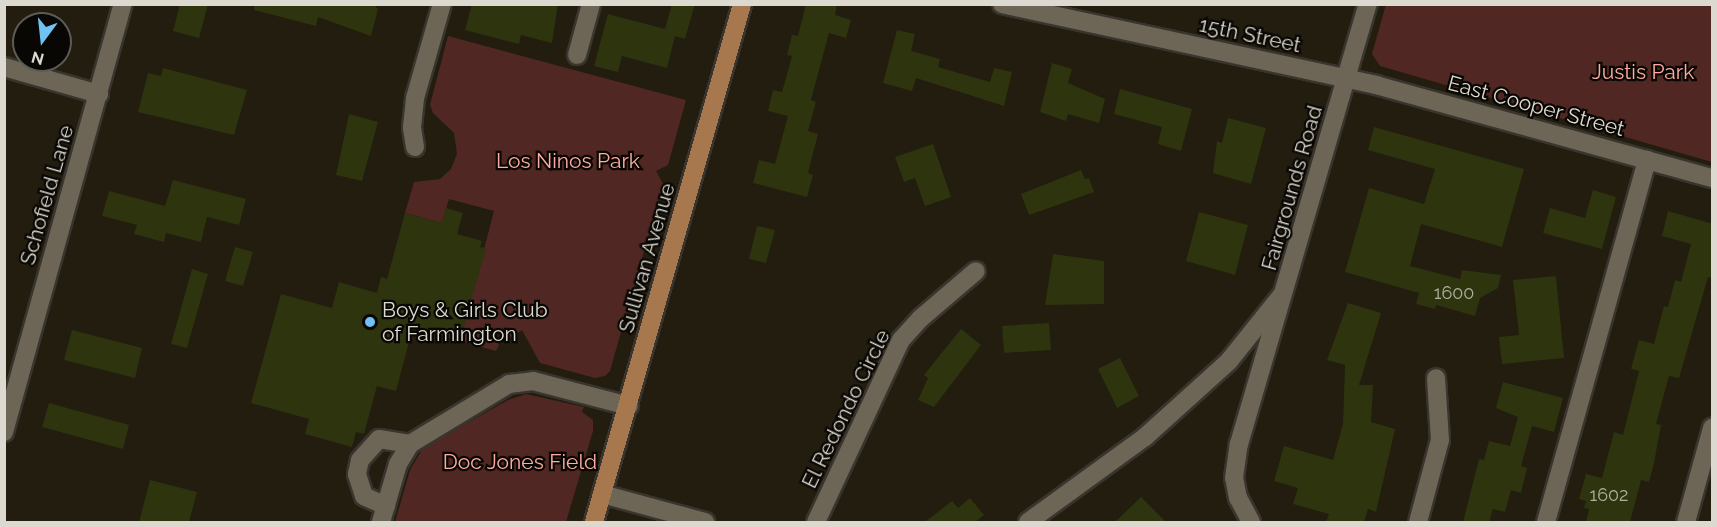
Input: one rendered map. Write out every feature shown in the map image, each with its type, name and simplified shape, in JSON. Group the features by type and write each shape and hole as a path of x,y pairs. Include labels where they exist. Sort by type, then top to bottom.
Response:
{"main road":[{"name":"Sullivan Avenue","path":"594,522 742,4"}],"street":[{"name":"Schofield Lane","path":"4,432 123,4"},
{"path":"415,147 415,98 442,4"},
{"path":"577,55 591,4"},
{"name":"15th Street","path":"1002,4 1055,10 1347,78"},
{"name":"Fairgrounds Road","path":"1028,522 1145,436 1204,383 1229,360 1286,290 1368,4"},
{"path":"4,67 99,94"},
{"name":"East Cooper Street","path":"1347,78 1713,178"},
{"path":"1546,522 1647,160"},
{"name":"El Redondo Circle","path":"816,522 901,340 921,318 976,271"},
{"path":"1249,520 1238,498 1236,461 1286,290"},
{"path":"1418,522 1440,440 1436,378"},
{"path":"410,444 379,439 360,460 357,474 364,496 384,514 398,464 410,444 498,390 523,381 550,384 629,406"},
{"path":"1686,522 1713,428"},
{"path":"602,494 705,522"}],"green space":[{"name":"Justis Park","path":"1386,4 1712,5 1712,162 1380,66 1372,54"},
{"name":"Los Ninos Park","path":"448,36 686,100 668,165 656,171 663,184 610,371 605,376 595,378 540,363 522,330 509,338 503,328 493,334 499,345 496,351 460,341 494,211 449,199 442,223 405,213 414,182 440,179 451,169 457,154 454,133 433,113 430,105"},
{"name":"Doc Jones Field","path":"526,394 584,407 582,412 593,420 593,431 566,522 395,522 410,470 423,448 508,400"}],"building":[{"path":"180,4 208,4 199,38 173,31"},
{"path":"254,4 373,4 378,9 371,36 318,17 316,26 254,10"},
{"path":"472,4 558,4 552,43 521,35 519,44 465,30"},
{"path":"672,4 695,4 685,39 675,36 667,68 622,56 618,72 594,66 608,14 665,29"},
{"path":"806,4 837,4 835,15 851,20 846,38 829,33 811,100 816,102 808,131 818,134 808,173 813,175 807,197 753,183 759,160 775,164 788,116 768,111 773,90 782,92 792,56 787,55 792,35 798,36"},
{"path":"897,30 915,34 911,51 940,59 938,67 990,82 994,68 1012,72 1004,106 916,78 912,91 883,83"},
{"path":"1052,63 1072,69 1068,83 1105,99 1099,123 1068,114 1066,121 1040,112"},
{"path":"163,68 247,90 234,135 138,112 148,73 161,76"},
{"path":"1120,89 1192,109 1181,151 1158,144 1162,127 1114,114"},
{"path":"349,114 378,122 362,181 336,175"},
{"path":"1228,118 1266,128 1251,184 1213,173 1217,141 1222,143"},
{"path":"1374,127 1524,169 1502,247 1421,224 1410,266 1460,279 1462,270 1501,275 1498,288 1480,298 1475,316 1436,305 1435,309 1416,304 1419,293 1345,272 1369,188 1424,204 1435,169 1368,150"},
{"path":"933,144 951,197 925,206 915,178 904,182 895,157"},
{"path":"1081,170 1085,179 1089,178 1094,192 1029,215 1021,194"},
{"path":"173,180 246,199 239,225 207,217 201,242 166,233 164,242 134,234 137,225 102,216 109,191 165,206"},
{"path":"1593,190 1616,197 1602,249 1543,233 1550,208 1585,218"},
{"name":"Boys & Girls Club of Farmington","path":"446,208 463,213 457,234 482,241 480,247 486,248 460,341 413,327 396,391 377,386 364,434 356,432 352,447 305,434 309,419 251,403 281,294 332,308 339,282 377,293 381,277 387,279 405,213 442,223"},
{"path":"1668,211 1713,224 1713,278 1708,277 1679,378 1669,376 1656,424 1661,425 1649,482 1641,480 1630,522 1586,522 1589,509 1584,508 1586,501 1579,499 1586,474 1602,478 1614,432 1623,435 1639,371 1631,369 1639,340 1654,344 1664,306 1668,307 1675,280 1681,282 1691,244 1662,236"},
{"path":"1199,212 1248,225 1235,275 1186,261"},
{"path":"757,226 775,230 766,263 749,259"},
{"path":"235,247 253,252 243,286 225,281"},
{"path":"1053,254 1104,261 1104,304 1045,305"},
{"path":"192,269 208,274 187,348 171,344"},
{"path":"1556,276 1564,358 1502,364 1499,337 1519,335 1513,280"},
{"path":"1348,303 1381,313 1359,385 1373,385 1371,422 1395,429 1376,512 1368,509 1364,522 1326,522 1329,514 1293,504 1298,488 1274,481 1284,446 1333,460 1343,424 1345,365 1327,360"},
{"path":"1049,323 1051,350 1004,353 1002,326"},
{"path":"961,329 981,345 934,407 918,400 928,378 924,375"},
{"path":"72,330 142,348 135,378 64,360"},
{"path":"1120,358 1139,396 1117,408 1098,369"},
{"path":"1503,382 1563,398 1554,432 1532,426 1521,466 1527,468 1521,493 1511,490 1505,512 1493,509 1489,522 1463,522 1479,459 1484,460 1489,441 1510,446 1518,417 1496,408"},
{"path":"49,403 129,425 123,449 42,427"},
{"path":"150,480 197,492 189,522 139,522"},
{"path":"1141,497 1166,522 1115,522"},
{"path":"970,498 984,515 975,522 925,522 952,501 958,508"}],"place":[{"name":"Boys & Girls Club of Farmington","path":"370,322"}]}
